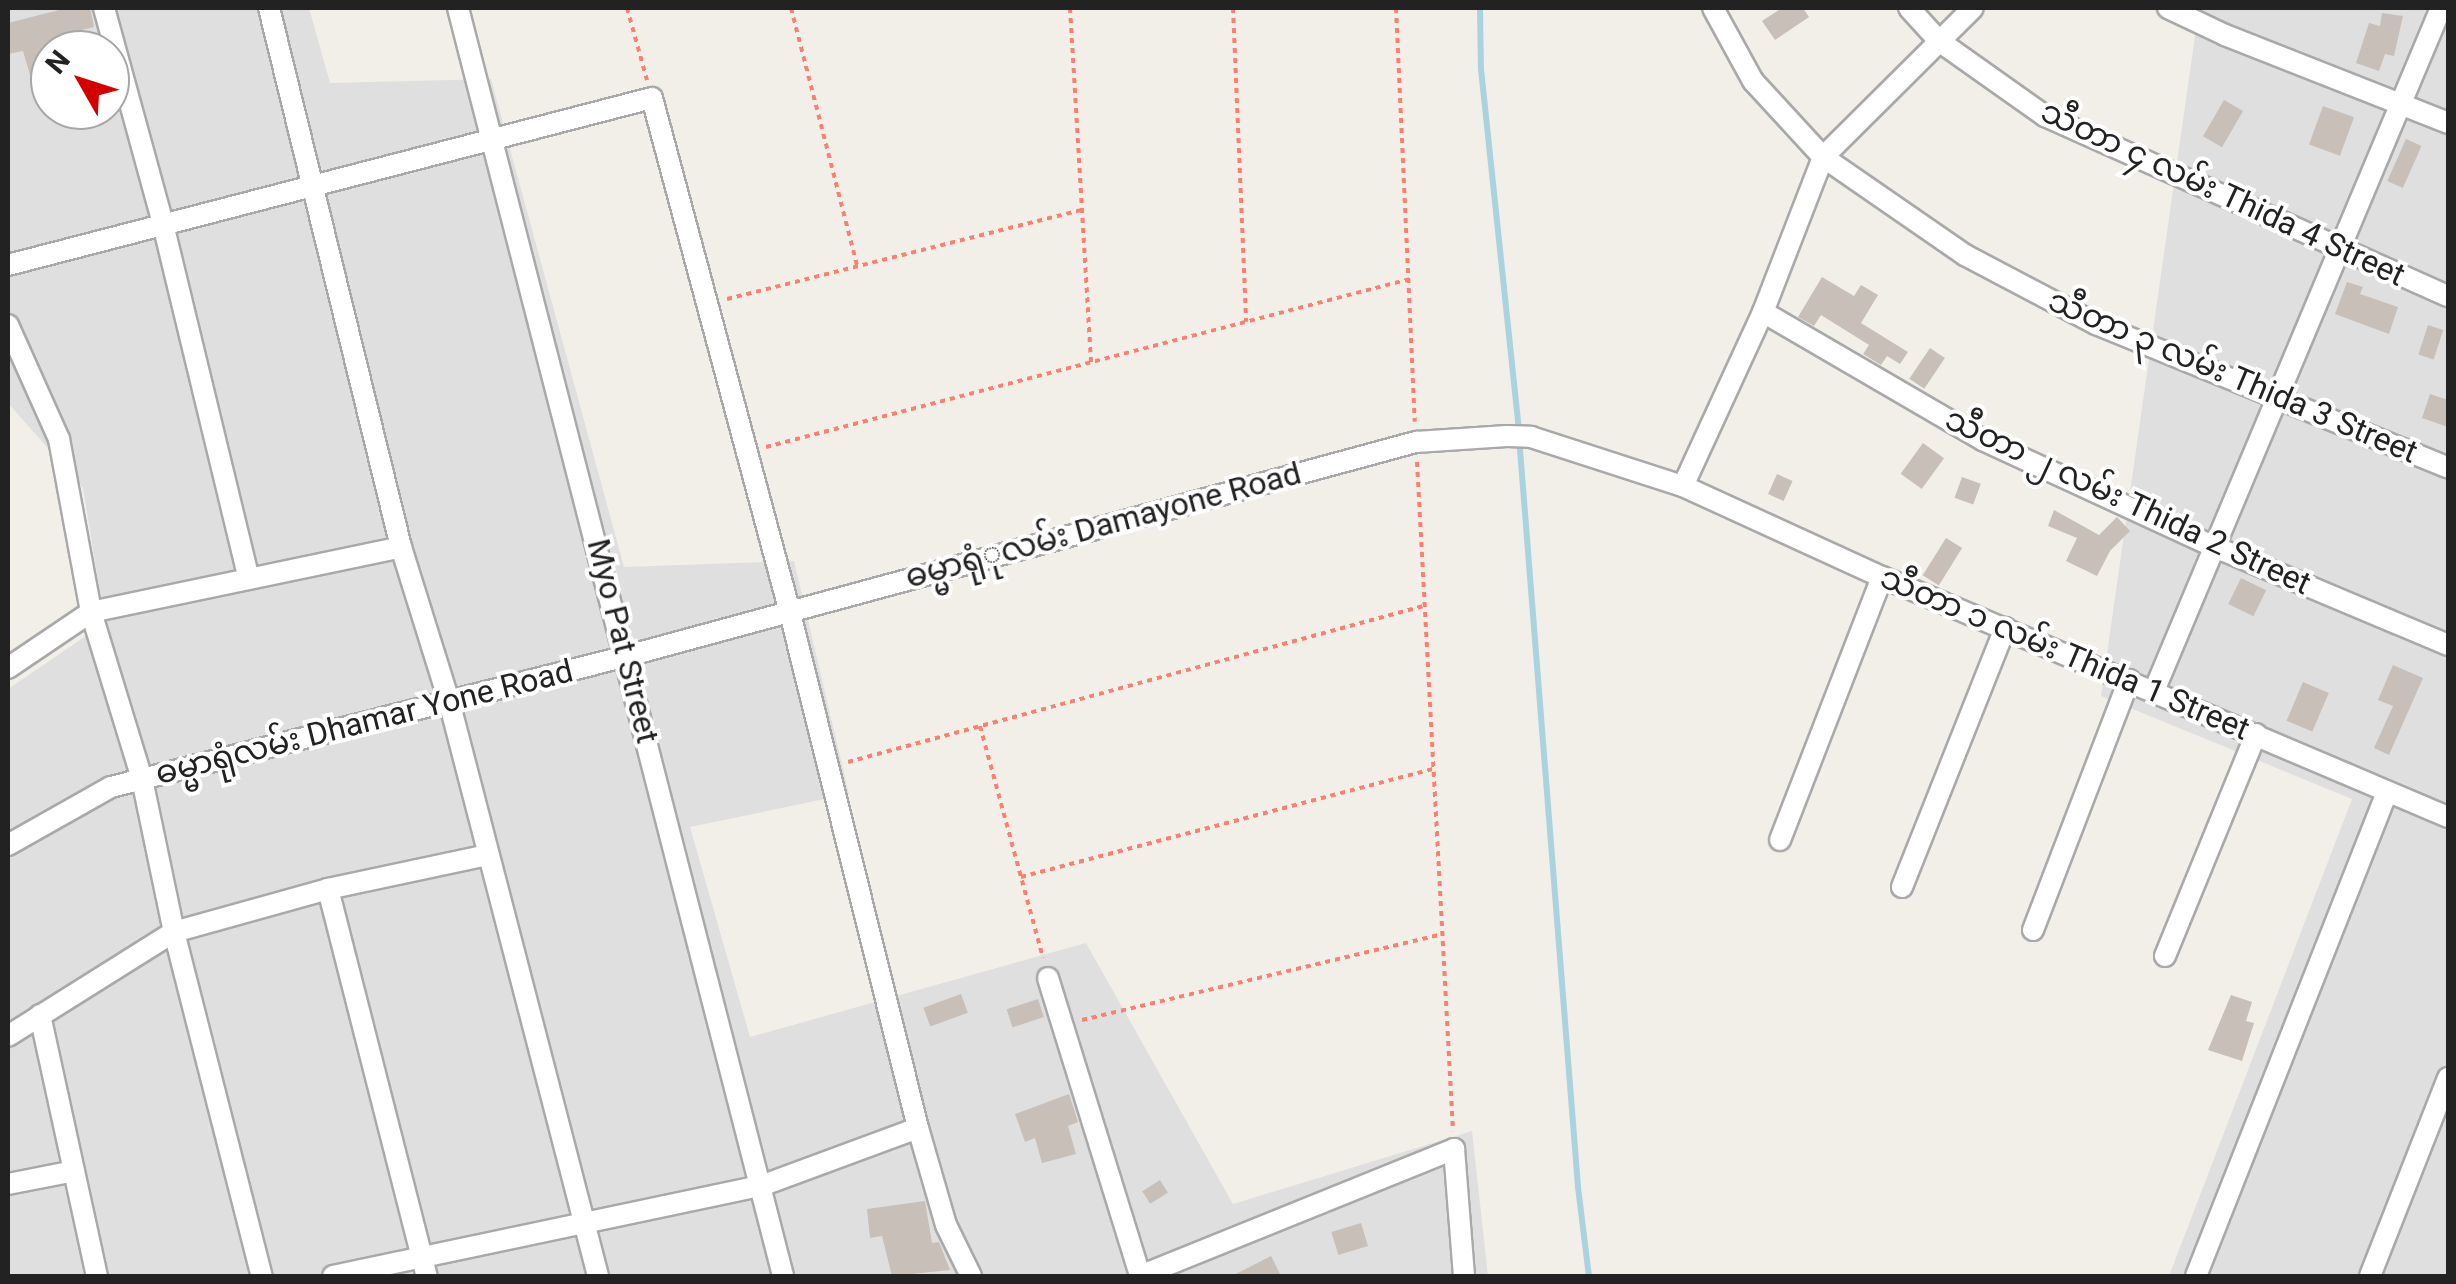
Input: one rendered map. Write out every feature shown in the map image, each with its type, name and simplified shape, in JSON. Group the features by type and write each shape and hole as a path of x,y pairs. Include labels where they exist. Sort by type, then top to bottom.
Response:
{"street":[{"path":"104,8 163,224 248,576"},
{"path":"270,8 401,547 448,701 598,1276"},
{"name":"Myo Pat Street","path":"458,8 783,1276"},
{"name":"သီတာ ၃ လမ်း Thida 3 Street","path":"1713,8 1752,80 1823,157 1965,255 2080,315 2448,468"},
{"name":"သီတာ ၄ လမ်း Thida 4 Street","path":"1910,8 1939,42 2045,116 2448,296"},
{"path":"1684,486 1763,312 1823,157 1973,8"},
{"path":"2168,8 2225,35 2448,122"},
{"path":"2154,691 2442,8"},
{"path":"8,265 652,98 789,609 918,1128 946,1224 970,1276"},
{"name":"သီတာ ၂ လမ်း Thida 2 Street","path":"1763,312 1983,440 2215,546 2448,645"},
{"path":"8,324 59,439 91,612 142,778 174,932 262,1276"},
{"name":"ဓမ္မာရုံုလမ်း Damayone Road","path":"789,609 1416,442 1530,437"},
{"name":"သီတာ ၁ လမ်း Thida 1 Street","path":"1530,437 1684,486 1882,576 2448,817"},
{"path":"8,668 91,612 248,576 401,547"},
{"path":"1780,840 1882,576"},
{"name":"ဓမ္မာရုံလမ်း Dhamar Yone Road","path":"8,845 111,786 627,656 789,609"},
{"path":"1902,887 2005,628"},
{"path":"2033,930 2129,680"},
{"path":"2165,956 2256,734"},
{"path":"2196,1276 2387,792"},
{"path":"8,1036 174,932 328,889 488,856"},
{"path":"328,889 424,1267"},
{"path":"1048,978 1140,1276 1454,1149 1464,1276"},
{"path":"40,1015 97,1276"},
{"path":"2370,1276 2448,1078"},
{"path":"333,1276 424,1267 583,1224 761,1186 918,1128"},
{"path":"8,1184 74,1171"}],"path":[{"path":"627,8 652,98"},
{"path":"792,8 857,266"},
{"path":"1070,8 1091,362"},
{"path":"1232,8 1246,322"},
{"path":"1396,8 1454,1149"},
{"path":"708,304 1082,210"},
{"path":"747,452 1411,279"},
{"path":"829,768 1428,605"},
{"path":"980,726 1048,978"},
{"path":"1021,876 1436,768"},
{"path":"1063,1025 1444,933"}],"shaded area":[{"path":"8,8 309,8 330,83 491,79 624,567 794,561 849,794 690,827 750,1037 1086,943 1233,1204 1472,1131 1488,1276 8,1276 8,689 105,623 83,488 8,403"},
{"path":"2199,8 2448,8 2448,1276 2169,1276 2352,799 2101,696"}],"building":[{"path":"67,8 90,8 94,27 30,30 30,75 23,51 8,54 8,23"},
{"path":"1782,8 1803,8 1809,17 1775,40 1762,21"},
{"path":"2382,13 2403,16 2394,56 2385,54 2379,71 2356,63 2369,23 2380,26"},
{"path":"2224,100 2243,111 2222,147 2203,136"},
{"path":"2323,106 2354,117 2340,156 2309,145"},
{"path":"2406,139 2422,146 2403,188 2387,181"},
{"path":"1822,277 1854,296 1861,285 1878,295 1861,323 1908,352 1900,364 1887,356 1881,365 1863,354 1869,345 1821,315 1814,326 1798,317"},
{"path":"2347,282 2363,287 2360,294 2398,307 2389,334 2335,314"},
{"path":"2428,325 2443,330 2434,359 2418,354"},
{"path":"1930,348 1945,358 1924,389 1909,379"},
{"path":"2430,394 2448,400 2448,427 2422,418"},
{"path":"1923,443 1944,458 1922,489 1901,474"},
{"path":"1777,474 1793,481 1784,501 1768,494"},
{"path":"1962,477 1981,484 1973,505 1954,498"},
{"path":"2054,510 2099,535 2117,517 2130,531 2110,551 2097,576 2066,561 2077,538 2048,526"},
{"path":"1946,538 1962,548 1939,585 1923,575"},
{"path":"2241,578 2266,590 2253,616 2228,604"},
{"path":"2393,665 2423,678 2389,755 2374,748 2393,706 2378,700"},
{"path":"2303,682 2329,693 2312,732 2287,721"},
{"path":"961,994 968,1013 930,1026 923,1008"},
{"path":"2231,995 2252,1002 2246,1021 2254,1023 2242,1061 2208,1050"},
{"path":"1038,999 1044,1017 1012,1027 1007,1009"},
{"path":"1069,1094 1078,1122 1068,1126 1076,1154 1042,1163 1035,1138 1025,1142 1015,1114"},
{"path":"1160,1180 1168,1193 1150,1204 1142,1191"},
{"path":"925,1201 932,1243 939,1242 950,1270 892,1276 882,1236 870,1238 867,1209"},
{"path":"1361,1223 1368,1246 1338,1255 1331,1232"},
{"path":"1271,1256 1281,1276 1232,1276"}],"waterway":[{"path":"1480,8 1481,69 1518,424 1578,1187 1589,1276"}]}
